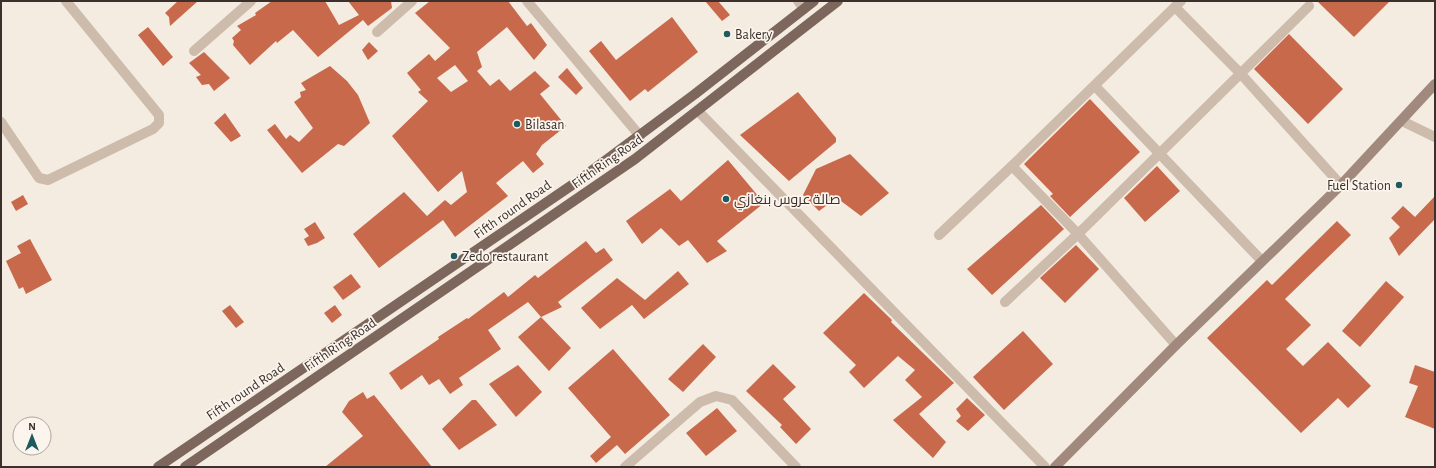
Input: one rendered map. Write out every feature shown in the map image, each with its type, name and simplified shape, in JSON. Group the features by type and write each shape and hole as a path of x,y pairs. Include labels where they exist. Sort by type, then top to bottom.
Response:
{"main road":[{"name":"Fifth round Road","path":"158,467 403,302 640,136 801,5 814,1"},
{"name":"Fifth Ring Road","path":"185,467 635,158 698,111 838,1"},
{"path":"1055,467 1176,345 1341,185 1435,84"}],"street":[{"path":"1,122 39,178 48,180 153,129 159,123 159,115 66,1"},
{"path":"194,50 251,1"},
{"path":"377,32 412,1"},
{"path":"528,1 640,136"},
{"path":"939,235 1095,86 1178,4 1341,185"},
{"path":"1005,302 1078,234 1309,6"},
{"path":"1095,86 1262,261"},
{"path":"698,111 1045,467"},
{"path":"1402,121 1435,137"},
{"path":"1012,166 1078,234 1176,345"},
{"path":"625,467 700,402 716,396 732,400 796,467"}],"building":[{"path":"178,1 198,1 170,26 169,17 165,13"},
{"path":"272,1 325,1 339,25 359,15 348,1 391,1 392,8 368,26 363,20 318,57 293,30 277,43 276,41 250,65 233,45 234,41 232,38 241,30 237,26 256,15 255,13"},
{"path":"430,1 508,1 527,26 531,23 547,45 534,60 507,27 477,52 482,67 477,71 490,86 499,79 510,91 535,71 550,86 540,94 566,126 542,145 536,154 544,164 533,173 523,161 496,183 508,196 455,237 443,220 379,268 353,234 404,192 427,216 445,200 451,205 467,192 462,171 438,192 392,136 428,101 418,92 421,90 407,73 429,54 435,61 450,48 415,13","holes":["455,65 468,81 451,92 437,78"]},
{"path":"705,1 718,1 730,15 722,21"},
{"path":"1317,1 1390,1 1354,37"},
{"path":"672,17 698,52 648,92 645,89 630,101 589,51 601,41 616,60"},
{"path":"148,27 173,57 163,66 138,35"},
{"path":"1289,34 1343,89 1308,124 1254,69"},
{"path":"369,42 378,51 368,60 362,50"},
{"path":"204,52 230,78 214,91 209,84 202,85 196,77 201,75 189,63"},
{"path":"330,66 347,81 358,95 370,123 344,146 338,144 302,173 267,130 275,124 286,139 290,135 299,142 313,128 294,102 301,97 300,92 306,90 301,83"},
{"path":"567,68 583,88 576,95 558,77"},
{"path":"798,92 836,138 836,142 789,181 740,135"},
{"path":"1090,99 1140,152 1070,217 1050,196 1053,194 1024,164"},
{"path":"225,113 241,136 231,142 214,123"},
{"path":"850,154 889,193 861,216 837,198 819,211 803,195 816,169"},
{"path":"728,160 764,203 717,241 727,251 707,263 688,240 679,246 661,228 642,244 626,221 670,189 681,201"},
{"path":"1157,166 1180,191 1145,222 1124,198"},
{"path":"23,195 28,204 16,211 11,202"},
{"path":"1435,196 1435,219 1399,256 1389,238 1400,227 1391,218 1403,206 1415,217"},
{"path":"1041,205 1064,229 992,295 967,269"},
{"path":"1337,221 1351,235 1285,299 1311,325 1286,349 1303,366 1328,342 1371,386 1348,408 1338,398 1301,433 1207,338 1267,280 1272,285"},
{"path":"315,222 325,238 308,246 304,239 309,236 304,229"},
{"path":"30,239 52,280 26,294 23,287 19,289 6,261 21,253 17,246"},
{"path":"586,241 596,253 604,248 613,260 558,302 562,307 541,317 528,302 488,330 501,349 459,378 463,385 450,394 439,379 429,385 422,375 401,390 389,373 439,339 438,337 467,318 468,319 504,292 508,297 535,275 538,278"},
{"path":"1076,245 1099,269 1065,303 1040,278"},
{"path":"678,271 689,284 644,319 632,305 600,329 581,308 617,278 645,300"},
{"path":"351,274 361,287 343,300 333,287"},
{"path":"1386,281 1404,297 1360,347 1342,331"},
{"path":"864,293 892,320 891,322 954,383 919,414 946,442 933,458 893,420 922,397 905,380 915,370 898,356 864,388 849,372 856,365 823,333"},
{"path":"230,305 244,322 236,328 222,311"},
{"path":"335,305 342,315 332,323 324,313"},
{"path":"541,317 571,348 549,371 518,337"},
{"path":"1023,331 1053,364 1004,410 973,377"},
{"path":"703,344 716,357 683,392 668,379"},
{"path":"613,349 670,415 625,454 617,445 596,463 590,456 611,437 568,388"},
{"path":"773,364 796,387 783,399 811,429 796,444 780,427 782,425 746,391"},
{"path":"518,365 542,392 516,417 489,384"},
{"path":"1415,365 1435,372 1435,429 1405,417 1418,386 1409,383"},
{"path":"363,392 367,399 374,395 432,467 325,467 363,436 342,412 349,401"},
{"path":"967,398 985,415 968,431 956,421 961,416 956,409"},
{"path":"472,400 476,400 497,425 459,450 442,429"},
{"path":"717,408 737,431 706,456 686,433"}],"place":[{"name":"Bakery","path":"727,34"},
{"name":"Bilasan","path":"517,124"},
{"name":"Fuel Station","path":"1399,185"},
{"name":"صالة عروس بنغازي","path":"726,199"},
{"name":"Zedo restaurant","path":"454,256"}]}
